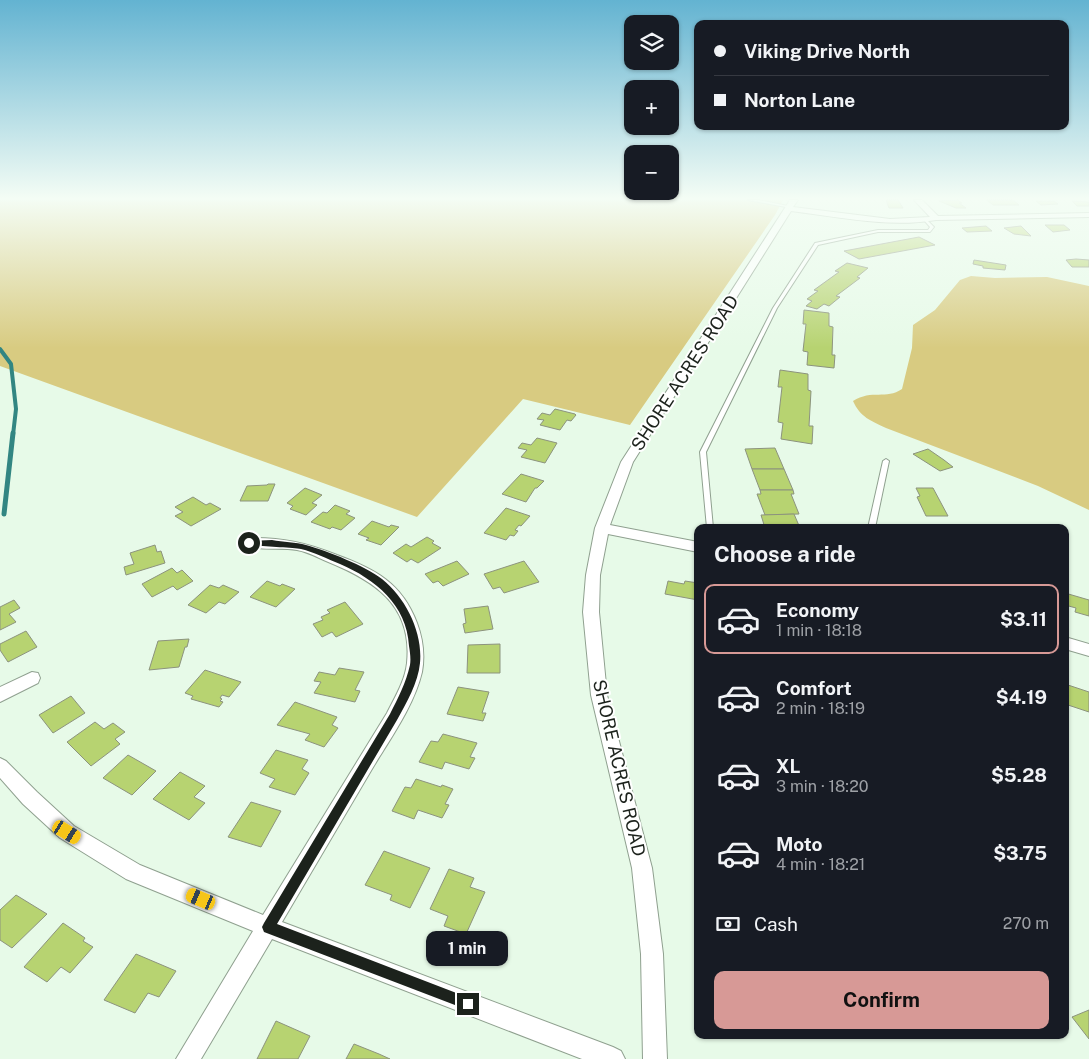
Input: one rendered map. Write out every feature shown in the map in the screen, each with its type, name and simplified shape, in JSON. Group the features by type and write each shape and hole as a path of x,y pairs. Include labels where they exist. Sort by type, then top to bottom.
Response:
{"street":[{"name":"SHORE ACRES ROAD","path":"655,1059 652,954 642,868 599,695 591,612 593,575 602,528 628,462 763,249"},
{"path":"602,528 694,546"},
{"path":"188,1059 394,717 410,684 415,663 414,637 406,615 395,597 379,581 358,568 304,547 272,543 249,543"},
{"path":"1069,644 1089,650"},
{"path":"0,695 32,678"},
{"path":"0,766 30,798 67,832 133,872 268,927 613,1059"}],"lane":[{"path":"710,524 703,452 775,308 813,249"},
{"path":"872,524 886,461"}],"shaded area":[{"path":"0,249 751,249 630,425 523,399 417,517 0,366"},
{"path":"971,276 995,278 1047,277 1089,286 1089,510 1038,486 886,428 863,415 853,401 860,397 890,394 902,389 912,348 913,325 935,310 960,280"}],"building":[{"path":"852,249 911,249 859,259 844,251"},
{"path":"974,260 1006,265 1005,270 983,268 983,266 973,264"},
{"path":"1066,260 1089,260 1089,267 1072,267"},
{"path":"847,263 868,268 857,277 860,278 836,296 840,297 829,306 824,304 817,309 806,306 812,301 807,299 818,291 814,290 839,272 835,271"},
{"path":"804,310 829,313 829,326 833,327 832,355 835,355 834,368 807,365 808,352 803,351 806,324 803,324"},
{"path":"780,370 808,374 808,390 811,391 809,426 813,426 812,444 781,439 783,423 778,422 782,387 778,387"},
{"path":"555,409 576,415 571,421 567,420 560,430 540,425 544,420 537,419 542,413 550,415"},
{"path":"537,438 557,443 545,463 521,457 527,450 518,448 522,443 531,445"},
{"path":"775,448 784,469 752,469 745,449"},
{"path":"928,449 953,467 940,471 913,454"},
{"path":"752,469 784,469 793,490 760,490"},
{"path":"521,474 544,481 535,488 526,502 502,494"},
{"path":"275,484 268,501 240,501 247,486"},
{"path":"305,488 322,495 312,503 317,505 306,515 290,509 293,506 287,503"},
{"path":"916,488 933,488 948,516 926,516 917,497 920,496"},
{"path":"760,490 793,490 794,494 791,494 799,514 765,515 757,494 761,494"},
{"path":"193,497 206,505 210,503 221,509 191,526 175,516 183,512 175,507"},
{"path":"335,505 350,511 346,514 355,518 341,530 332,527 330,529 311,522 323,512 327,513"},
{"path":"506,508 530,516 515,530 518,531 514,536 510,535 506,540 484,533"},
{"path":"794,514 798,524 764,524 761,515"},
{"path":"372,521 389,527 391,525 399,527 381,545 366,540 369,538 358,534"},
{"path":"427,537 434,541 432,543 441,548 418,563 411,559 407,562 393,553 406,544 411,547"},
{"path":"155,545 157,552 161,551 165,563 126,575 124,567 134,564 130,553"},
{"path":"457,561 469,574 443,586 438,581 433,583 425,574"},
{"path":"524,561 539,582 504,593 500,587 493,589 484,574"},
{"path":"172,568 177,573 182,570 193,581 177,590 173,586 152,597 142,584"},
{"path":"267,581 295,589 276,607 250,597"},
{"path":"668,581 684,584 685,581 694,582 694,599 665,594"},
{"path":"210,585 219,588 223,585 239,592 225,604 219,602 206,613 188,605"},
{"path":"1069,594 1089,600 1089,616 1075,612 1076,608 1069,606"},
{"path":"14,600 20,608 9,614 16,622 0,630 0,607"},
{"path":"345,602 363,624 336,637 332,632 322,637 313,624 323,620 321,617 330,613 327,610"},
{"path":"488,606 493,629 465,633 463,624 466,623 464,609"},
{"path":"26,631 37,647 8,662 0,650 0,644"},
{"path":"189,639 179,667 149,670 158,641"},
{"path":"500,644 500,673 467,673 468,645"},
{"path":"339,668 364,672 355,690 360,691 355,702 314,693 321,682 314,681 319,672 335,675"},
{"path":"205,670 241,682 229,697 222,695 220,701 223,702 219,707 191,699 193,696 185,693"},
{"path":"1069,685 1089,692 1089,712 1069,705"},
{"path":"458,687 489,692 482,713 486,713 483,721 447,714"},
{"path":"71,696 85,713 53,733 39,715"},
{"path":"295,702 337,717 332,725 338,728 324,747 305,740 310,734 277,725"},
{"path":"95,722 104,729 113,723 125,732 115,739 120,744 91,766 67,742"},
{"path":"443,734 477,743 470,757 475,758 469,769 445,762 442,769 419,762 431,741 438,742"},
{"path":"276,750 308,760 302,769 309,773 295,795 269,787 275,779 260,773"},
{"path":"128,755 156,771 132,795 103,778"},
{"path":"180,772 205,786 194,797 205,803 189,820 153,799"},
{"path":"416,779 453,789 445,804 449,805 442,818 418,810 414,819 392,811 405,787 411,788"},
{"path":"251,802 281,811 261,847 228,837"},
{"path":"384,851 430,868 410,908 390,900 392,895 365,885"},
{"path":"449,869 474,878 470,887 485,892 466,934 444,926 448,916 430,909"},
{"path":"16,895 47,914 12,948 0,940 0,910"},
{"path":"63,923 85,938 83,941 93,947 70,973 61,967 47,982 24,967"},
{"path":"136,954 176,971 159,997 148,993 135,1013 104,1000"},
{"path":"1089,1010 1089,1039 1072,1017"},
{"path":"276,1021 310,1036 298,1059 257,1059"},
{"path":"354,1044 379,1054 390,1059 346,1059"}],"waterway":[{"path":"0,349 11,364 16,409 13,435"},
{"path":"4,514 13,433"}],"route":[{"path":"249,543 288,544 304,547 358,568 379,581 395,597 406,615 414,637 415,663 410,684 394,717 268,927 468,1004"}]}
